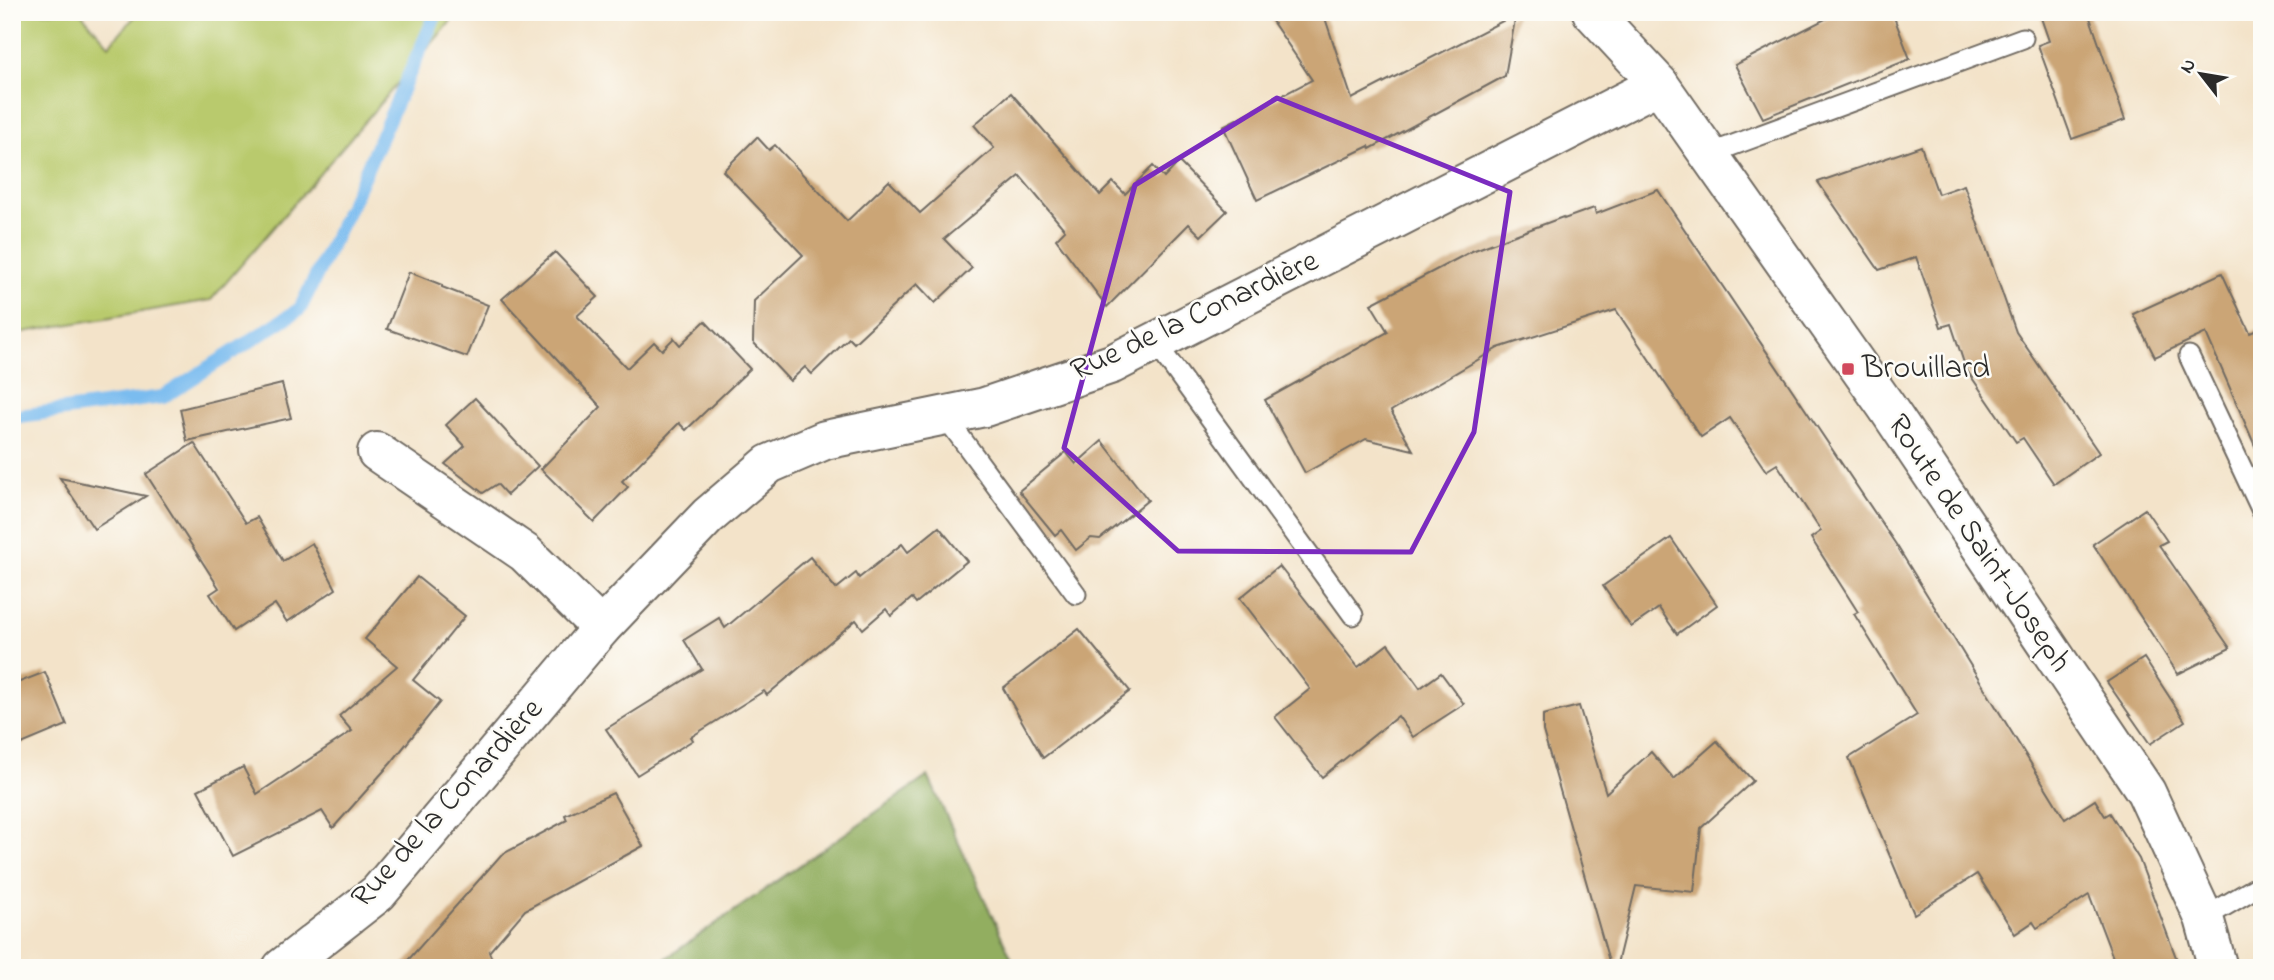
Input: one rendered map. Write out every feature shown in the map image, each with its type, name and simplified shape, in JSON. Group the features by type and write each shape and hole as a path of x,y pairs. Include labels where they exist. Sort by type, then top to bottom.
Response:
{"street":[{"name":"Route de Saint-Joseph","path":"1592,12 1659,84 1709,154 1885,406 2146,792 2204,918 2218,968"},
{"name":"Rue de la Conardière","path":"282,968 378,892 601,628 708,516 769,464 825,440 985,407 1112,364 1659,84"},
{"path":"377,452 525,552 601,628"}],"lane":[{"path":"1709,154 2023,38"},
{"path":"1155,342 1353,615"},
{"path":"2189,356 2262,511"},
{"path":"944,415 1076,594"},
{"path":"2204,918 2262,884"}],"highlighted area":[{"path":"1277,98 1510,192 1474,432 1411,552 1178,551 1064,448 1135,185"}],"green space":[{"path":"12,12 80,12 109,45 139,12 459,12 211,300 12,334"},
{"path":"928,776 1016,968 652,968"}],"building":[{"path":"1266,12 1323,12 1352,99 1516,14 1505,76 1370,149 1369,146 1257,200 1223,126 1312,80"},
{"path":"1839,12 1892,12 1910,59 1763,118 1735,65"},
{"path":"2039,12 2088,12 2125,120 2072,139 2038,45 2049,41"},
{"path":"1011,93 1100,195 1113,182 1125,194 1153,166 1164,178 1179,162 1227,211 1201,236 1189,224 1107,307 1056,239 1065,230 1020,176 944,239 972,268 935,303 917,284 854,343 849,338 812,374 805,367 790,381 753,342 754,301 803,255 723,171 757,137 769,150 775,145 847,221 889,181 920,213 994,148 974,125"},
{"path":"1921,146 1938,194 1964,185 2016,332 2099,453 2054,484 2023,438 2016,442 1966,369 1951,324 1941,327 1916,257 1879,270 1818,182"},
{"path":"1658,190 1897,546 2065,819 2095,800 2105,816 2110,813 2139,859 2180,968 2117,968 2089,895 2037,928 2033,922 2015,934 1977,874 1914,914 1849,758 1917,715 1854,614 1858,612 1811,538 1821,531 1777,464 1766,471 1730,418 1701,437 1616,310 1498,348 1391,411 1413,450 1366,439 1305,473 1265,400 1388,332 1371,304 1472,251 1563,217 1564,219 1594,208 1596,214"},
{"path":"555,252 598,297 577,316 627,368 654,342 662,350 674,338 680,345 705,321 750,369 686,430 679,423 622,481 628,487 594,522 541,469 601,407 502,299"},
{"path":"409,272 488,305 467,357 387,329"},
{"path":"2222,273 2250,333 2262,328 2262,462 2206,333 2155,357 2133,314"},
{"path":"282,384 291,418 187,441 180,409"},
{"path":"475,398 538,466 507,495 497,484 483,493 445,464 465,446 446,425"},
{"path":"1102,441 1148,500 1100,539 1091,538 1076,550 1061,530 1055,535 1019,491 1066,452 1076,464"},
{"path":"194,443 246,523 257,517 283,561 312,543 336,589 287,622 275,604 234,631 210,594 219,588 146,474"},
{"path":"60,478 146,496 94,529"},
{"path":"2145,509 2167,541 2159,545 2230,648 2178,674 2093,544"},
{"path":"939,527 967,561 916,603 912,598 891,616 886,609 863,629 856,620 767,695 764,691 637,775 606,729 702,669 684,640 719,618 725,628 810,557 836,589 856,573 859,578 902,544 908,552"},
{"path":"1671,538 1717,605 1677,634 1659,608 1631,627 1603,586"},
{"path":"1279,566 1358,667 1388,644 1420,688 1441,673 1464,704 1413,737 1398,716 1322,777 1275,717 1310,689 1240,598"},
{"path":"417,577 465,616 413,680 440,702 391,763 333,828 322,811 233,856 198,790 243,767 257,794 352,731 339,716 397,666 365,639"},
{"path":"1079,629 1130,691 1043,758 1003,688"},
{"path":"2144,658 2185,721 2150,744 2107,682"},
{"path":"45,672 67,725 12,748 12,685"},
{"path":"1579,706 1606,793 1651,752 1674,779 1717,741 1753,781 1701,828 1694,892 1636,886 1616,968 1611,968 1543,731 1543,715"},
{"path":"613,793 643,846 525,910 489,952 496,968 401,968 501,855 567,820 565,815"}],"waterway":[{"path":"12,417 163,397 300,309 350,206 437,12"}],"place":[{"name":"Brouillard","path":"1848,369"}]}
